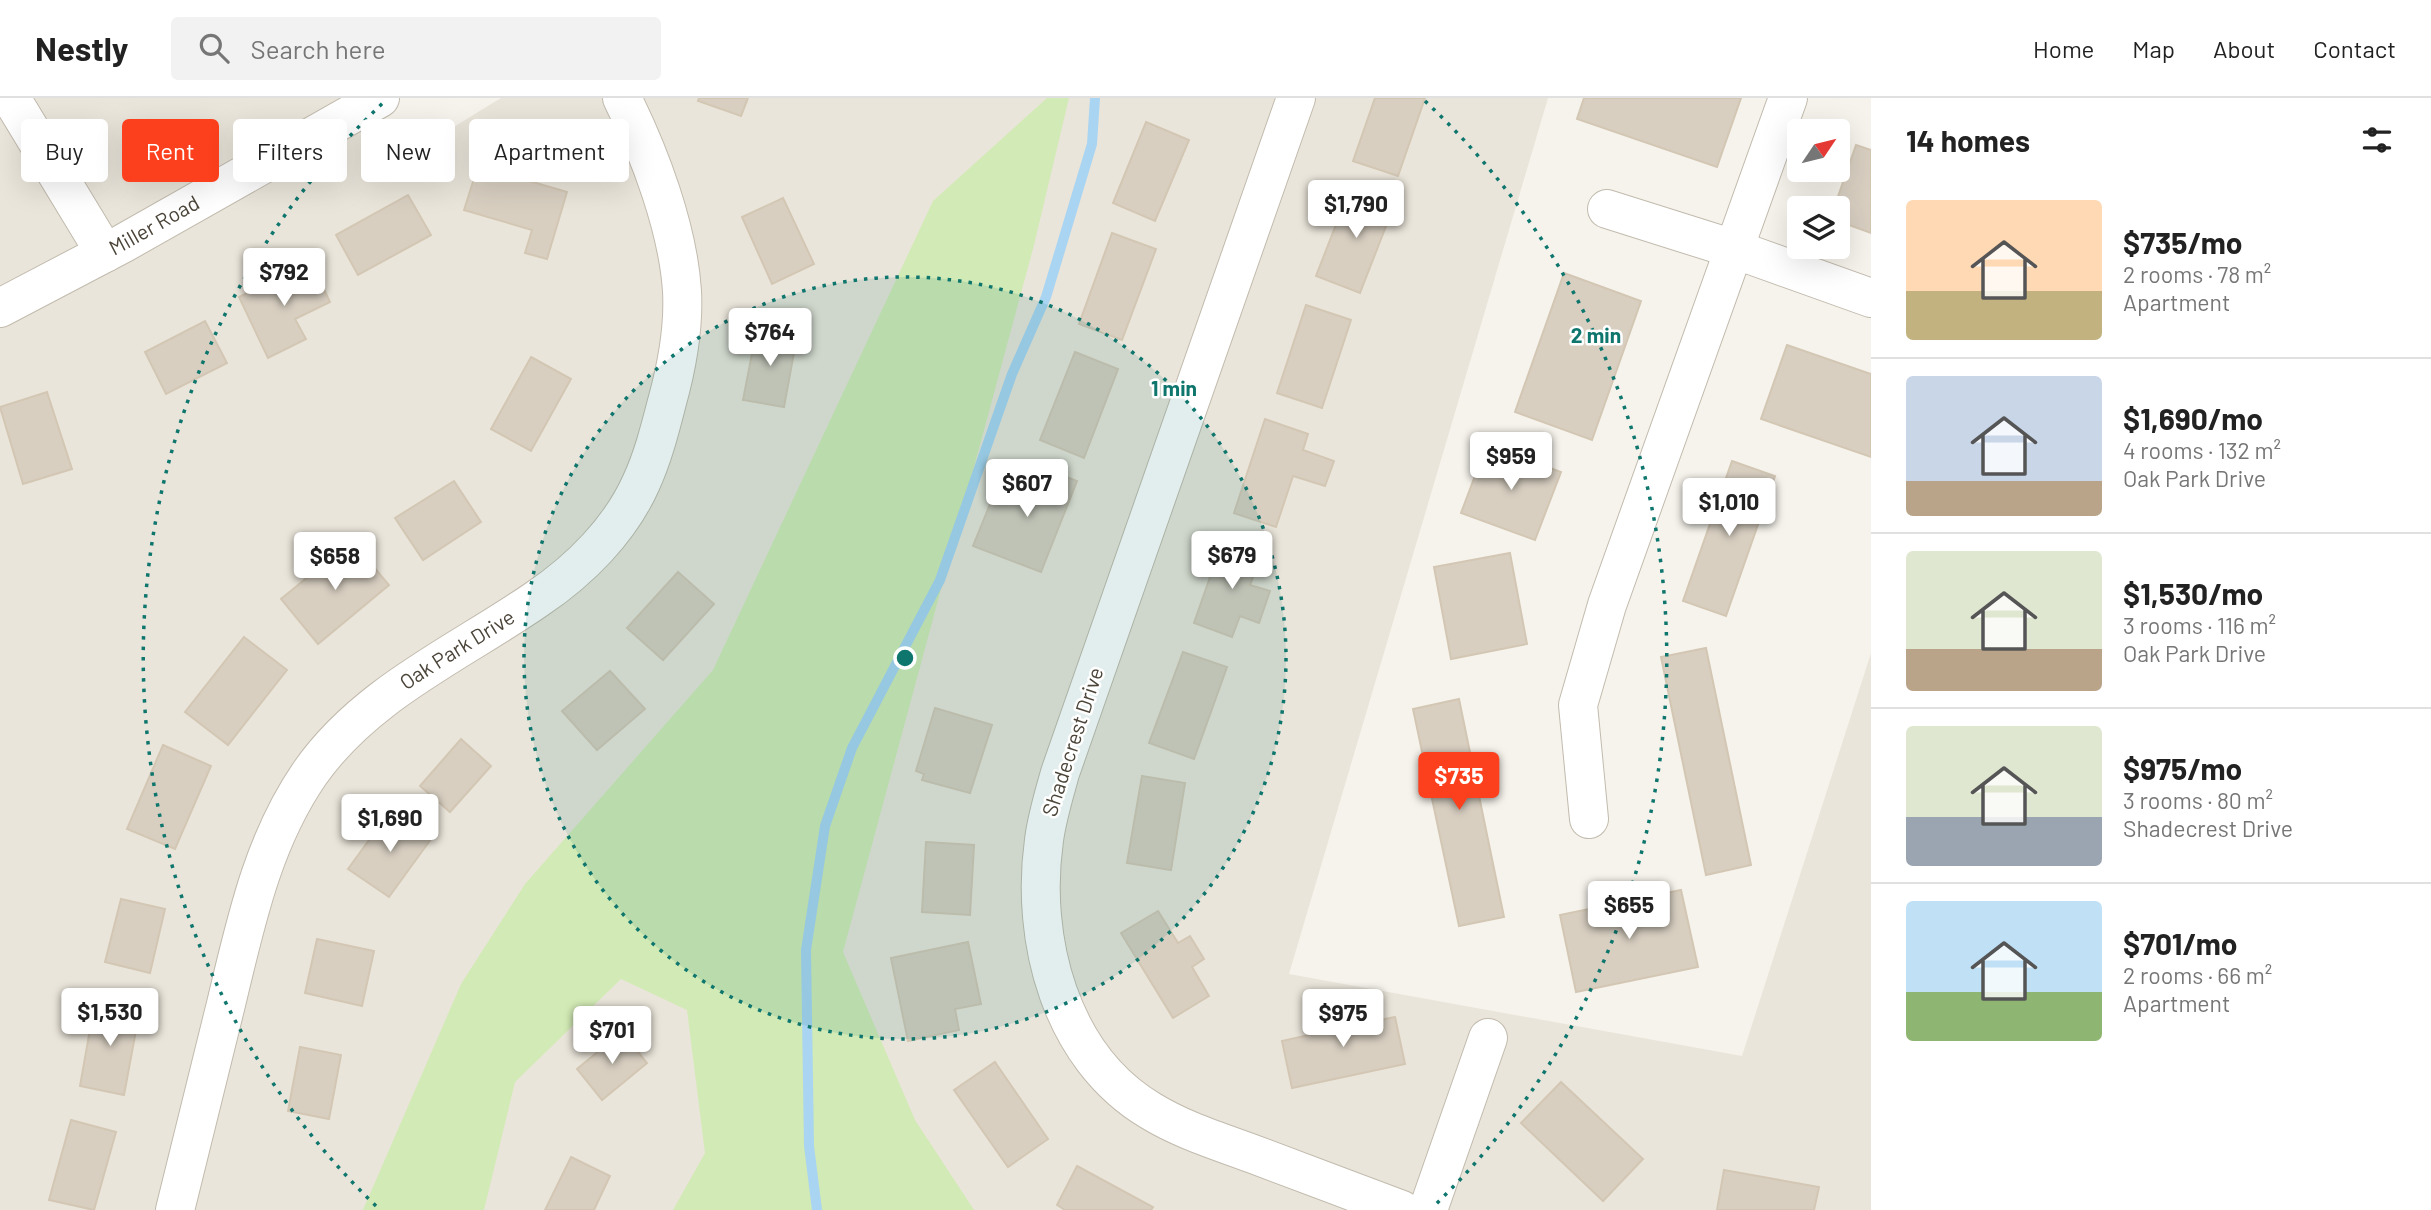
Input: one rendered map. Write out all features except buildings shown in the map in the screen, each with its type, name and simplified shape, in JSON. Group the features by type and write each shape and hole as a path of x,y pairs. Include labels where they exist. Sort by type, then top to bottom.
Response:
{"street":[{"path":"11,98 104,253"},
{"name":"Miller Road","path":"0,307 104,253 380,98"},
{"name":"Oak Park Drive","path":"175,1210 251,903 281,821 311,772 349,728 370,709 539,598 583,562 621,517 642,482 654,450 672,383 680,336 682,293 676,251 657,184 622,98"},
{"name":"Shadecrest Drive","path":"1296,98 1060,773 1044,841 1041,897 1048,959 1063,1007 1074,1031 1102,1070 1122,1090 1149,1110 1184,1129 1402,1210"},
{"path":"1589,819 1578,705 1607,605 1788,98"},
{"path":"1608,209 1734,249 1871,298"},
{"path":"1427,1210 1488,1038"}],"shaded area":[{"path":"0,98 362,98 376,119 361,119 361,182 455,182 455,126 501,98 1548,98 1289,974 1742,1056 1871,653 1871,1210 0,1210"}],"green space":[{"path":"1047,98 1069,98 1034,245 843,952 915,1120 974,1210 673,1210 705,1153 687,1010 621,979 515,1082 484,1210 363,1210 461,984 525,884 713,670 933,201"}],"waterway":[{"path":"817,1210 809,1146 806,950 825,826 852,748 940,580 1012,374 1046,297 1092,144 1095,98"}]}
